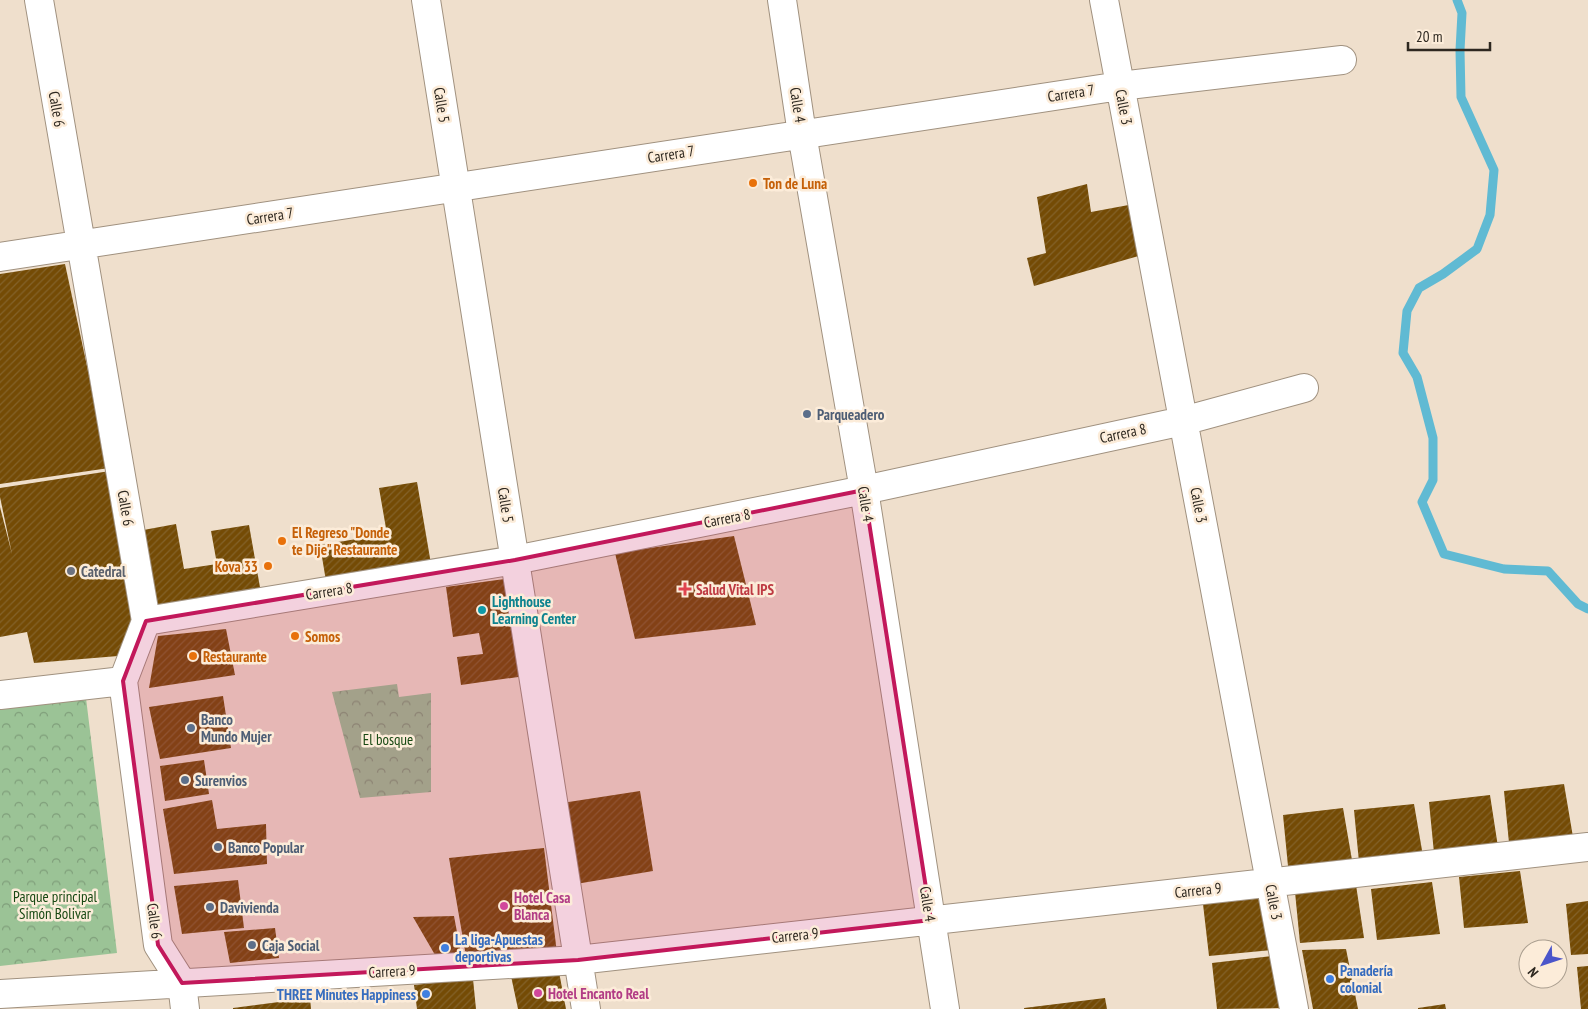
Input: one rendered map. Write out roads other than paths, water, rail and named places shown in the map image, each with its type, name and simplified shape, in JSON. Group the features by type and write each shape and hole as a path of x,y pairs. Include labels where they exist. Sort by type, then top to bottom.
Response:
{"street":[{"name":"Calle 6","path":"39,0 146,620 123,680 158,946 184,996"},
{"name":"Calle 5","path":"426,0 586,1009"},
{"name":"Calle 4","path":"782,0 802,134 864,490 945,1009"},
{"name":"Calle 3","path":"1104,0 1294,1009"},
{"name":"Carrera 7","path":"0,257 1120,86 1342,60"},
{"name":"Carrera 8","path":"146,620 515,560 864,490 1183,420 1304,388"},
{"path":"0,695 123,680"},
{"name":"Carrera 9","path":"0,994 184,996 578,960 1588,847"}],"waterway":[{"path":"1457,0 1462,13 1460,50 1461,97 1494,170 1490,215 1477,249 1443,274 1419,288 1407,311 1403,353 1417,377 1433,438 1433,480 1422,502 1444,554 1504,569 1548,571 1578,604 1588,609"}],"place":[{"name":"Ton de Luna","path":"753,183"},
{"name":"Parqueadero","path":"807,414"},
{"name":"El Regreso \"Donde te Dije\" Restaurante","path":"282,541"},
{"name":"Kova 33","path":"268,566"},
{"name":"Catedral","path":"71,571"},
{"name":"Salud Vital IPS","path":"685,589"},
{"name":"Lighthouse Learning Center","path":"482,610"},
{"name":"Somos","path":"295,636"},
{"name":"Restaurante","path":"193,656"},
{"name":"Banco Mundo Mujer","path":"191,728"},
{"name":"Surenvios","path":"185,780"},
{"name":"Banco Popular","path":"218,847"},
{"name":"Hotel Casa Blanca","path":"504,906"},
{"name":"Davivienda","path":"210,907"},
{"name":"Caja Social","path":"252,945"},
{"name":"La liga-Apuestas deportivas","path":"445,948"},
{"name":"Panadería colonial","path":"1330,979"},
{"name":"Hotel Encanto Real","path":"538,993"},
{"name":"THREE Minutes Happiness","path":"426,994"}],"park label":[{"name":"El bosque","path":"388,739"},
{"name":"Parque principal Simón Bolivar","path":"55,904"}]}
